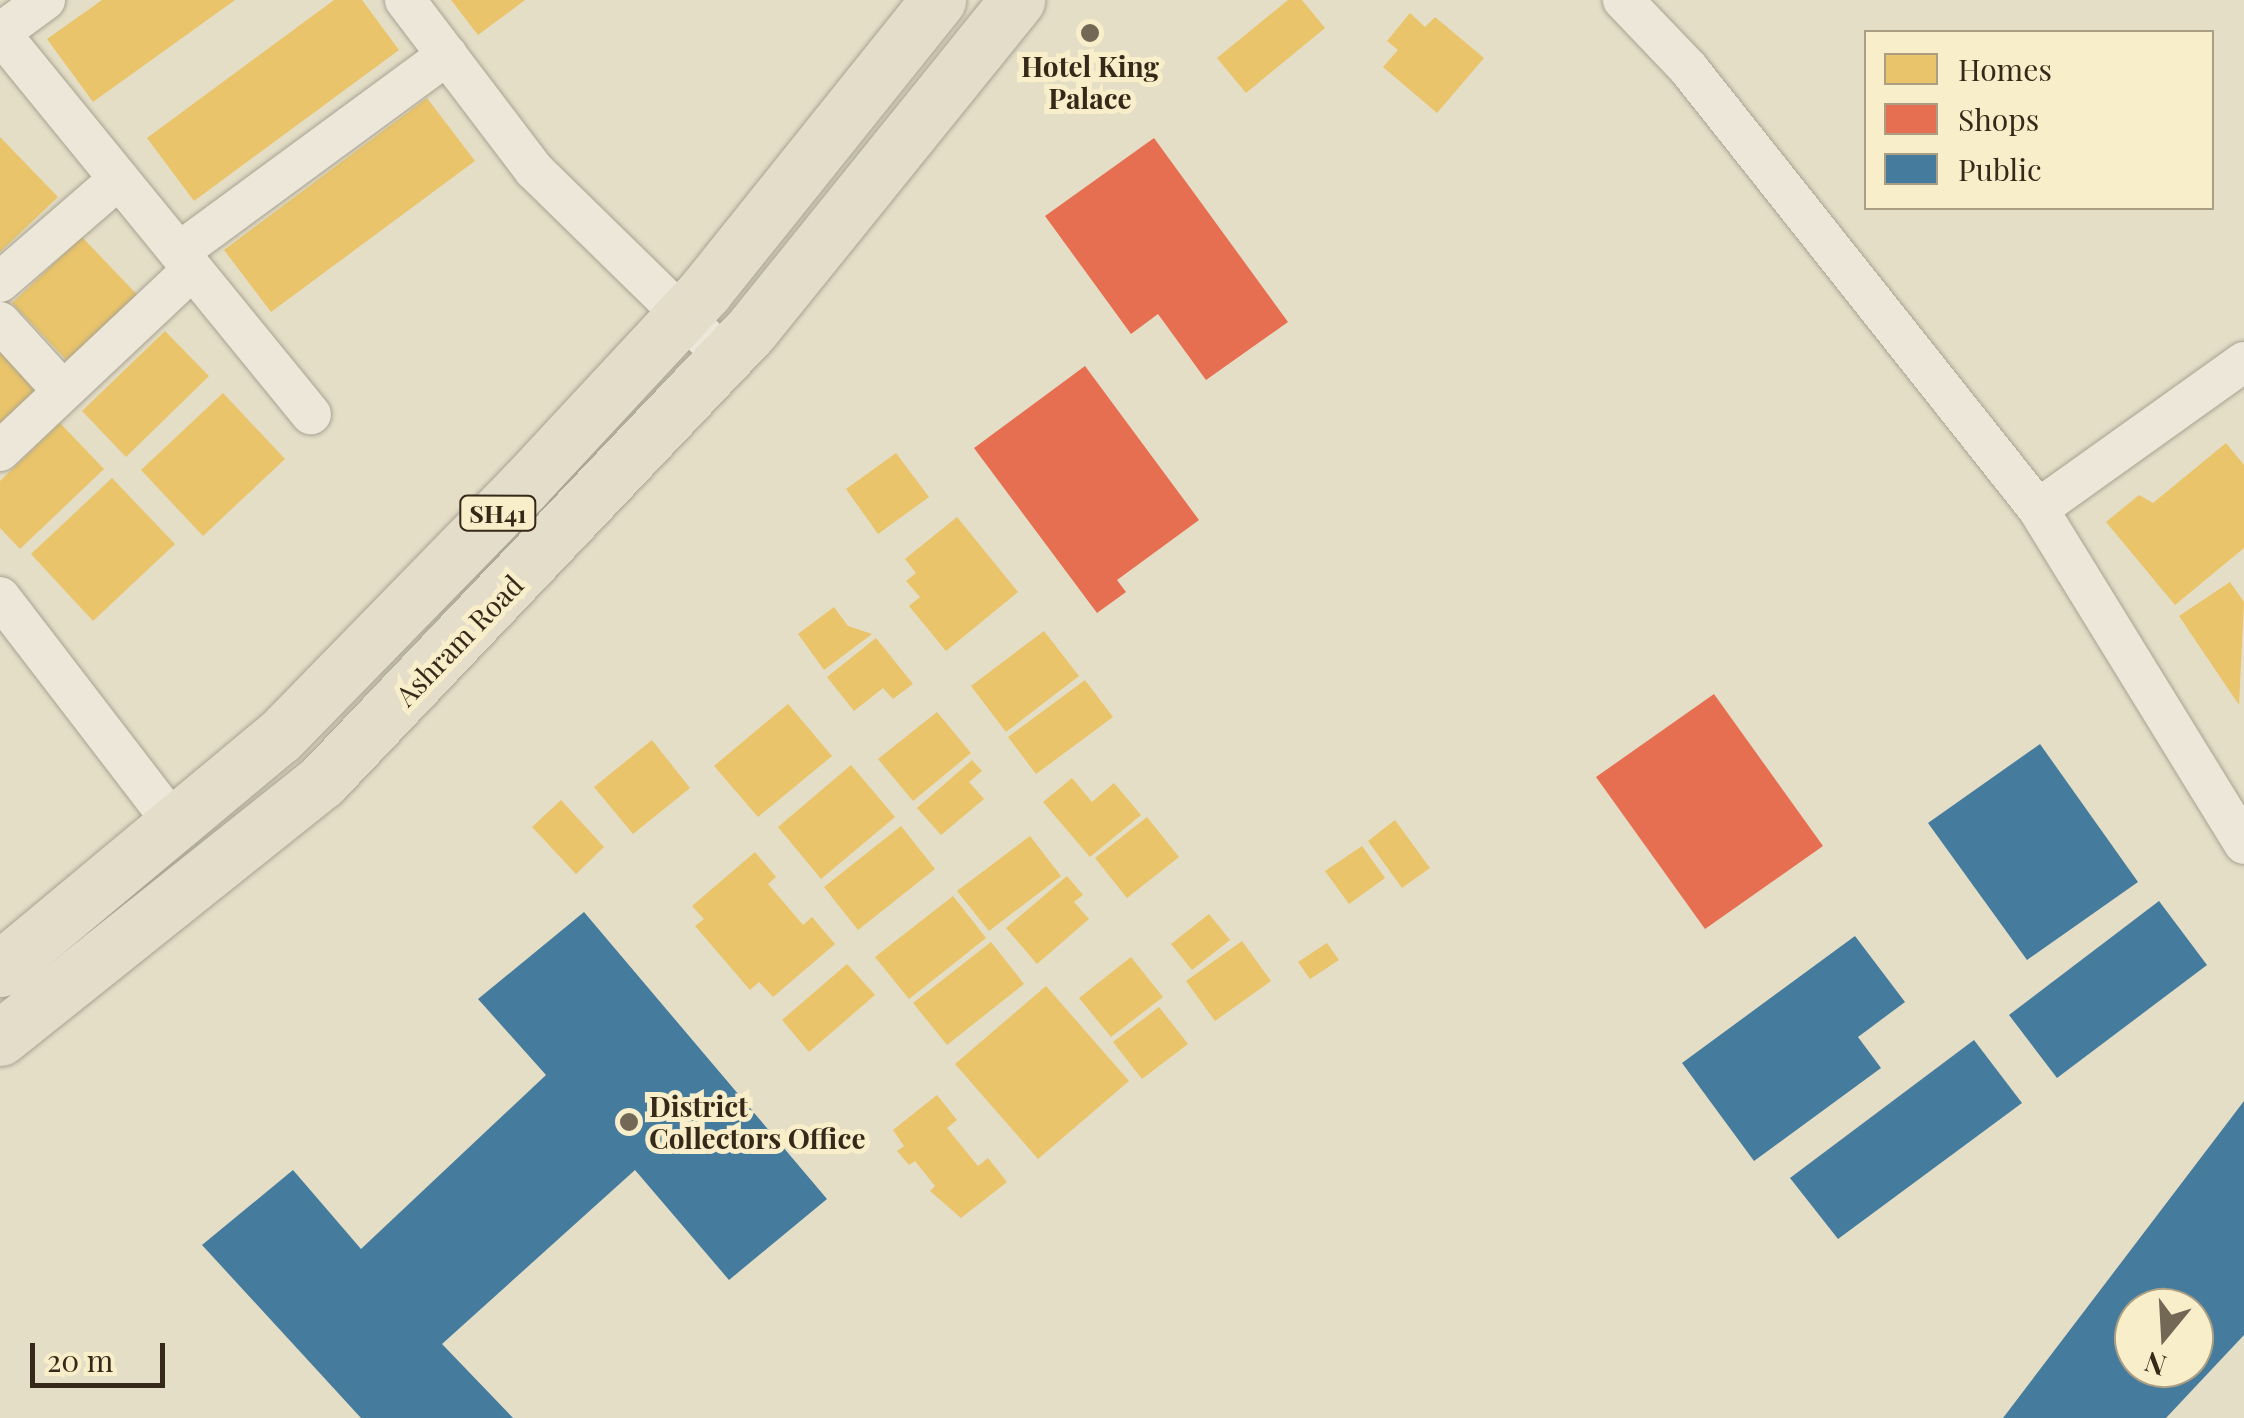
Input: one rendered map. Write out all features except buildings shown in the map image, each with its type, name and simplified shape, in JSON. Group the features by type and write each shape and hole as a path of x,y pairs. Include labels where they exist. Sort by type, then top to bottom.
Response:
{"main road":[{"name":"SH41","path":"0,970 280,736 681,316 938,0"},
{"name":"Ashram Road","path":"0,1038 322,781 725,357 1017,0"}],"street":[{"path":"45,0 0,33 311,414"},
{"path":"405,0 534,170 725,357"},
{"path":"1623,0 1688,68 2038,509 2244,844"},
{"path":"0,451 186,261 447,55"},
{"path":"0,282 119,179"},
{"path":"0,322 62,390"},
{"path":"2038,509 2244,362"},
{"path":"0,597 174,824"}],"place":[{"name":"Hotel King Palace","path":"1090,33"},
{"name":"District Collectors Office","path":"629,1122"}]}
